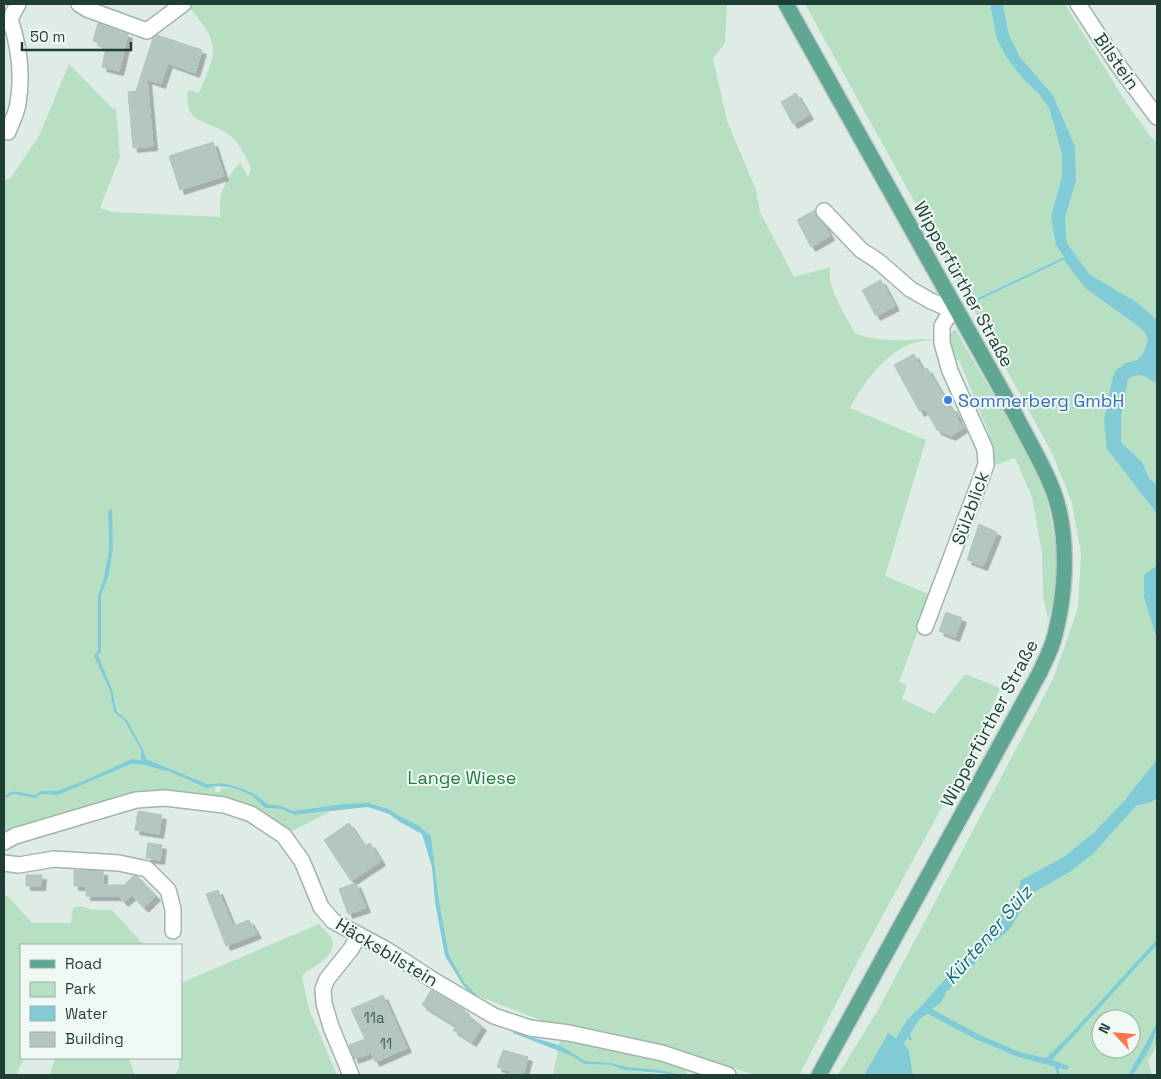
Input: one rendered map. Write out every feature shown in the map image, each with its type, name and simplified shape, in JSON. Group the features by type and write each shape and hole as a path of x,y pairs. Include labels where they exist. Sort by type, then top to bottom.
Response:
{"main road":[{"name":"Wipperfürther Straße","path":"786,4 953,308 1016,416 1046,474 1059,508 1064,542 1064,575 1055,637 1039,674 819,1075"}],"street":[{"path":"8,132 18,105 20,82 17,40 7,21 16,10 18,4"},
{"path":"79,4 87,9 147,30 183,4"},
{"name":"Bilstein","path":"1078,4 1118,65 1157,117"},
{"path":"824,211 861,250 878,261 910,289 930,301 953,308"},
{"name":"Sülzblick","path":"925,626 986,465 985,449 950,371 942,343 942,326 953,308"},
{"name":"Häcksbilstein","path":"4,842 15,836 136,800 165,798 224,805 251,814 284,836 302,860 321,907 333,920 494,1016 530,1028 569,1033 662,1053 728,1075"},
{"path":"4,863 19,865 54,859 119,863 147,869 168,890 174,909 173,931"},
{"path":"351,1075 331,1027 322,990 327,979 351,949 359,935"}],"green space":[{"name":"Lange Wiese","path":"189,4 727,4 725,43 713,58 727,121 756,190 760,212 794,277 831,267 830,274 833,291 855,333 884,340 936,339 918,342 899,349 874,372 860,390 850,408 926,440 885,576 931,595 899,682 907,685 902,699 934,714 965,674 1000,688 977,743 859,959 800,1074 755,1075 666,1046 603,1031 543,1021 478,996 464,982 449,955 439,901 431,836 418,825 391,810 343,804 293,811 282,806 268,804 253,793 235,786 222,783 207,784 146,759 143,749 127,720 118,711 112,689 98,655 101,651 101,595 108,578 113,550 108,511 109,550 104,577 98,595 98,650 95,656 110,691 114,712 124,720 141,750 141,760 57,791 41,791 35,795 14,791 4,795 4,179 10,179 39,136 69,64 113,109 116,108 120,157 100,208 112,212 221,217 221,195 230,175 240,163 248,177 251,168 233,138 194,117 190,111 187,102 188,90 199,93 210,65 213,48 209,35 188,6"},
{"path":"805,4 990,4 997,40 1007,58 1049,108 1062,154 1062,176 1051,217 1064,257 970,302"},
{"path":"1003,4 1065,4 1127,104 1151,137 1157,141 1157,320 1138,303 1089,274 1067,243 1065,218 1076,181 1053,95 1020,57 1009,35"},
{"path":"1065,260 1085,288 1138,326 1145,333 1148,341 1140,356 1134,361 1119,367 1113,376 1107,449 1157,514 1157,565 1144,575 1144,597 1157,640 1157,759 1124,801 1093,833 1065,856 1021,880 1016,895 1005,910 907,1020 896,1038 887,1034 864,1075 838,1075 879,1008 1053,679 1078,608 1081,553 1072,503 1053,455 971,304"},
{"path":"955,329 1031,459 1048,503 1056,549 1055,595 1048,620 1043,596 1042,553 1032,497 1015,458 993,466 989,434 959,360 951,361 947,338"},
{"path":"1136,374 1141,374 1157,383 1157,485 1149,478 1142,462 1121,442 1121,417 1128,379"},
{"path":"131,764 161,770 199,785 216,786 215,792 220,792 221,788 235,788 252,796 265,808 282,809 294,815 330,812 290,832 270,817 236,800 170,792 4,837 4,798 14,794 35,798 41,794 58,795"},
{"path":"1157,798 1157,939 1046,1058 1020,1052 978,1034 932,1009 941,1003 947,991 991,945 1010,929 1031,894 1070,872 1093,854 1136,806 1152,802"},
{"path":"7,895 32,923 71,923 73,908 80,906 93,910 112,910 143,944 20,944 20,1059 24,1059 16,1075 4,1075 4,896"},
{"path":"319,924 333,941 332,950 326,958 305,972 302,977 309,1009 337,1075 175,1075 179,1068 179,1059 182,1059 182,983"},
{"path":"1157,945 1157,1023 1141,1052 1141,1009 1099,1009"},
{"path":"928,1014 975,1039 1018,1057 1056,1067 1057,1075 913,1075 909,1050 904,1043 917,1022"},
{"path":"1091,1017 1091,1059 1137,1059 1128,1075 1060,1075 1059,1068 1052,1060"},
{"path":"1157,1033 1157,1045 1148,1061 1152,1075 1133,1075"},
{"path":"560,1040 639,1056 685,1069 687,1072 686,1075 626,1067 612,1063 585,1061 559,1046"},
{"path":"558,1050 584,1064 611,1065 624,1070 658,1074 553,1075"},
{"path":"55,1059 129,1059 135,1075 50,1075"}],"water":[{"path":"990,4 1003,4 1009,35 1020,57 1053,95 1075,147 1076,181 1065,218 1067,243 1089,274 1138,303 1157,320 1157,383 1140,375 1128,379 1121,417 1121,442 1142,462 1149,478 1157,485 1157,514 1107,449 1104,421 1113,376 1117,369 1126,363 1137,360 1143,353 1148,341 1145,333 1085,288 1064,260 971,304 970,302 1064,257 1056,245 1051,217 1062,176 1062,154 1049,108 1007,58 997,40"},
{"path":"112,509 113,550 108,578 101,595 101,652 98,655 112,689 117,711 127,720 143,749 146,759 207,784 222,783 235,786 253,793 268,804 282,806 293,811 343,804 369,803 391,810 418,825 431,836 439,901 449,955 464,982 478,996 472,994 463,985 445,956 435,902 432,867 422,834 389,814 368,807 294,815 282,809 265,808 252,796 235,788 216,786 206,788 170,772 144,765 131,764 58,795 41,794 35,798 14,794 4,798 4,795 14,791 35,795 41,791 57,791 132,759 141,760 141,750 124,720 114,712 110,691 94,656 98,650 98,595 104,577 109,550 108,511"},
{"path":"1157,565 1157,640 1144,597 1144,575"},
{"name":"Kürtener Sülz","path":"1157,759 1157,798 1152,802 1136,806 1093,854 1070,872 1031,894 1010,929 991,945 947,991 941,1003 932,1009 978,1034 1020,1052 1046,1058 1091,1011 1091,1017 1052,1060 1069,1066 1067,1070 1059,1068 1060,1075 1057,1075 1055,1067 1018,1057 975,1039 928,1014 920,1020 910,1034 912,1040 910,1041 908,1037 904,1043 909,1050 913,1075 864,1075 888,1033 896,1038 907,1020 1005,910 1016,895 1021,880 1065,856 1093,833 1124,801"},
{"path":"1157,939 1157,945 1099,1009 1093,1009"},
{"path":"1157,1023 1155,1037 1149,1050 1133,1075 1128,1075 1137,1059 1141,1059 1141,1052"},
{"path":"514,1030 559,1045 585,1061 612,1063 626,1067 659,1070 682,1075 624,1070 611,1065 584,1064 572,1056 513,1033"}],"building":[{"path":"98,23 128,34 119,71 102,67 106,48 98,46 99,43 93,41"},
{"path":"157,35 202,50 195,73 168,63 161,84 147,79 153,146 133,148 128,92 136,91 153,38"},
{"path":"796,93 809,115 793,124 781,102"},
{"path":"213,142 224,176 180,190 169,156"},
{"path":"815,210 817,217 824,224 830,236 811,247 797,220"},
{"path":"881,280 895,306 876,316 862,290"},
{"path":"914,354 923,371 927,368 963,428 951,436 937,430 925,409 920,412 894,365"},
{"path":"979,524 997,532 983,566 967,560"},
{"path":"946,612 962,618 955,637 939,631"},
{"path":"138,811 162,815 159,834 135,830"},
{"path":"349,823 364,846 370,843 381,861 351,881 324,840"},
{"path":"148,843 162,845 160,860 146,858"},
{"path":"74,870 103,871 103,885 124,885 133,876 137,876 156,896 144,908 132,895 124,902 118,896 86,896 86,886 74,886"},
{"path":"26,875 42,875 41,886 26,886"},
{"path":"356,883 366,908 348,914 339,889"},
{"path":"218,890 233,926 249,920 257,934 226,946 206,894"},
{"path":"431,990 465,1010 464,1012 482,1026 472,1042 453,1030 456,1026 422,1005"},
{"path":"383,995 407,1048 375,1062 371,1053 354,1059 349,1045 365,1039 351,1009"},
{"path":"503,1050 528,1057 523,1075 509,1075 510,1071 497,1067"}],"place":[{"name":"Sommerberg GmbH","path":"948,400"}]}
